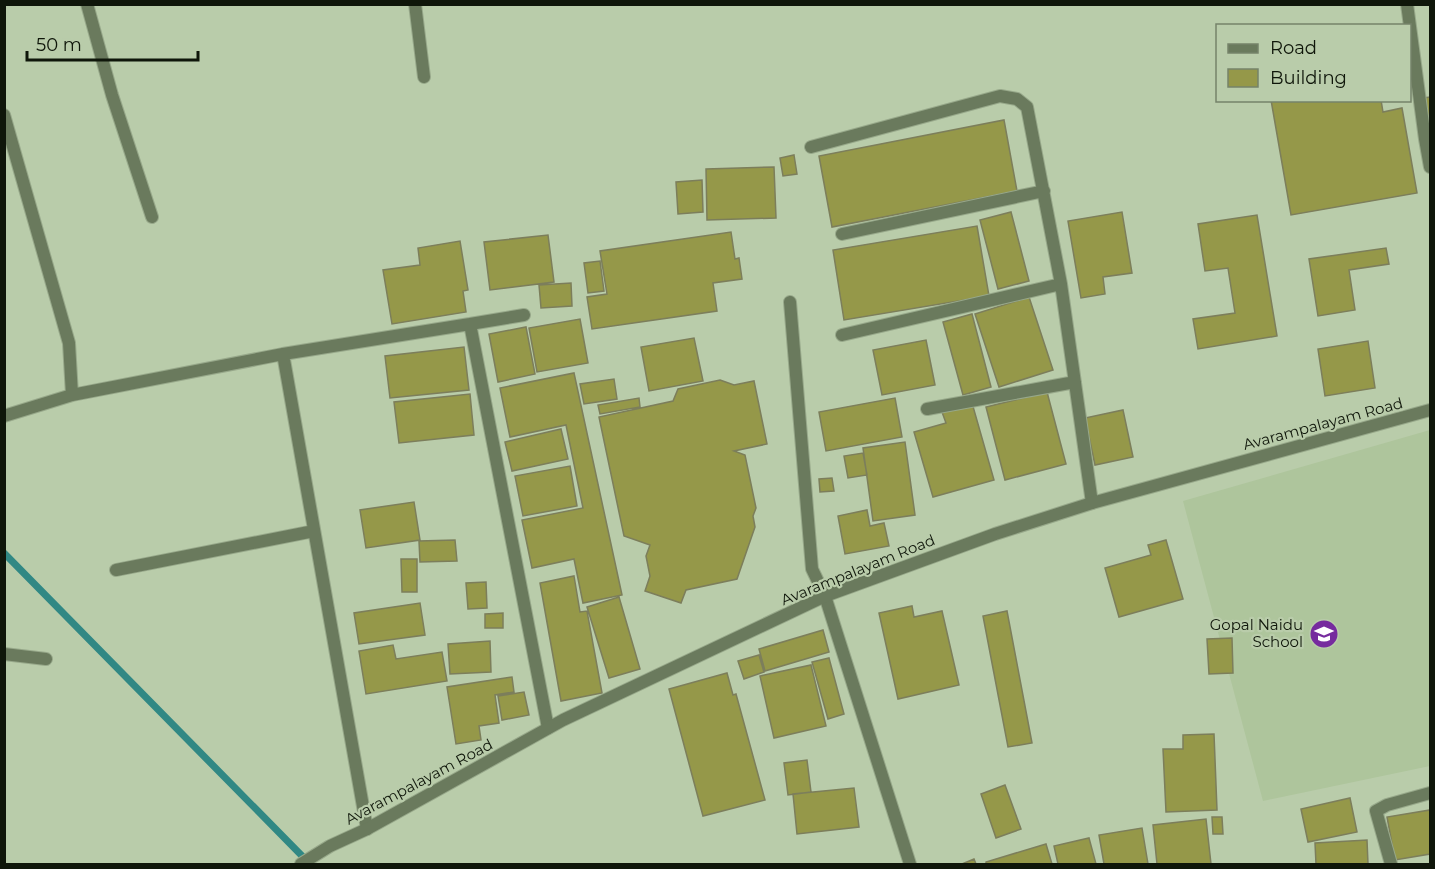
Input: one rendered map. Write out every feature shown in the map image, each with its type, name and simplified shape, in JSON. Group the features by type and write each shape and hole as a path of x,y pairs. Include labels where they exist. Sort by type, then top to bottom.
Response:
{"street":[{"path":"87,4 112,95 152,217"},
{"path":"415,4 424,77"},
{"path":"1407,4 1424,83 1425,139 1431,167"},
{"path":"812,147 1000,96 1017,99 1027,107 1061,284 1092,503"},
{"path":"4,114 69,342 72,395"},
{"path":"842,234 1044,191"},
{"path":"842,335 1061,284"},
{"path":"790,302 812,569 825,596 910,864"},
{"path":"4,416 72,395 283,354 524,315"},
{"path":"470,324 548,728"},
{"path":"283,354 367,829"},
{"path":"927,409 1075,382"},
{"name":"Avarampalayam Road","path":"301,864 548,728 825,596 995,534 1092,503 1431,410"},
{"path":"116,570 314,531"},
{"path":"4,654 46,659"},
{"path":"1391,864 1376,811 1431,793"}],"shaded area":[{"name":"Gopal Naidu School","path":"1430,430 1430,766 1263,801 1183,501"}],"building":[{"path":"1430,97 1430,135 1423,98"},
{"path":"1271,102 1381,102 1383,112 1402,108 1417,193 1291,215"},
{"path":"1004,120 1017,191 832,227 819,156"},
{"path":"794,155 797,174 783,176 780,158"},
{"path":"774,167 776,218 707,220 706,169"},
{"path":"702,180 703,212 678,214 676,182"},
{"path":"1011,212 1029,281 998,289 980,220"},
{"path":"1122,212 1132,273 1103,277 1105,294 1081,298 1068,221"},
{"path":"1257,215 1277,336 1198,349 1193,319 1235,313 1228,268 1205,271 1198,224"},
{"path":"977,226 989,296 844,320 833,250"},
{"path":"731,232 735,259 739,258 742,279 713,283 717,311 592,329 587,297 607,294 600,251"},
{"path":"548,235 554,282 490,290 484,242"},
{"path":"460,241 468,290 463,291 466,312 392,324 383,270 420,265 418,248"},
{"path":"1386,248 1389,264 1349,270 1355,310 1318,316 1309,259"},
{"path":"600,261 604,291 588,293 584,263"},
{"path":"571,283 572,306 541,308 539,285"},
{"path":"1029,297 1053,370 999,387 975,314"},
{"path":"972,314 991,387 963,395 943,322"},
{"path":"580,319 588,363 537,372 529,328"},
{"path":"526,327 535,374 498,382 489,334"},
{"path":"694,338 703,381 649,391 641,347"},
{"path":"926,340 935,385 882,395 873,350"},
{"path":"1368,341 1375,388 1325,396 1318,349"},
{"path":"464,347 469,390 390,398 385,356"},
{"path":"574,373 622,595 583,603 574,559 532,568 522,520 583,508 566,425 510,437 500,388"},
{"path":"614,379 617,399 584,404 580,384"},
{"path":"720,380 734,385 754,381 767,444 734,451 745,455 756,508 753,516 755,527 737,579 686,590 681,603 645,591 650,576 646,556 650,545 624,536 599,417 673,401 678,389"},
{"path":"1047,392 1066,464 1005,480 986,407"},
{"path":"470,394 474,435 399,443 394,402"},
{"path":"639,398 640,407 600,414 598,405"},
{"path":"895,398 902,437 826,451 819,412"},
{"path":"972,403 994,480 933,497 914,432 946,423 942,412"},
{"path":"1123,410 1133,457 1095,465 1085,418"},
{"path":"561,429 568,459 512,471 505,442"},
{"path":"905,442 915,515 873,521 863,448"},
{"path":"863,453 867,475 848,478 844,456"},
{"path":"570,466 577,506 523,516 515,476"},
{"path":"832,478 834,491 820,492 819,479"},
{"path":"414,502 420,540 366,548 360,510"},
{"path":"867,510 870,526 884,523 889,546 845,554 838,516"},
{"path":"455,540 457,561 420,562 419,541"},
{"path":"1166,540 1183,599 1119,617 1105,568 1151,555 1148,545"},
{"path":"401,559 417,559 417,592 402,592"},
{"path":"574,576 580,612 587,611 602,693 561,701 540,583"},
{"path":"486,582 487,608 468,609 466,583"},
{"path":"619,597 640,669 609,678 587,607"},
{"path":"420,603 425,635 359,644 354,613"},
{"path":"912,606 914,617 942,611 959,685 898,699 879,613"},
{"path":"1007,611 1032,743 1008,747 983,616"},
{"path":"503,613 503,628 485,628 485,614"},
{"path":"823,630 829,652 765,671 759,649"},
{"path":"1232,638 1233,673 1209,674 1207,639"},
{"path":"490,641 491,672 450,674 448,644"},
{"path":"393,645 396,659 442,652 447,681 366,694 359,651"},
{"path":"759,655 764,672 744,679 738,661"},
{"path":"829,658 844,714 828,719 812,662"},
{"path":"811,665 826,726 774,738 760,676"},
{"path":"727,673 733,695 736,694 765,800 703,816 669,689"},
{"path":"512,677 514,692 495,695 499,723 479,726 481,740 456,744 447,687"},
{"path":"524,692 529,715 502,720 498,696"},
{"path":"1214,734 1217,810 1166,812 1163,749 1183,749 1183,735"},
{"path":"807,760 811,792 788,795 784,763"},
{"path":"1005,785 1021,829 996,838 981,794"},
{"path":"854,788 859,827 797,834 793,794"},
{"path":"1350,798 1357,832 1308,842 1301,809"},
{"path":"1430,810 1430,854 1395,860 1387,817"},
{"path":"1212,817 1222,817 1223,834 1213,834"},
{"path":"1206,819 1211,864 1157,864 1153,825"},
{"path":"1142,828 1148,864 1104,864 1099,835"},
{"path":"1089,838 1096,864 1058,864 1054,846"},
{"path":"1367,840 1368,864 1316,864 1315,843"},
{"path":"1046,844 1052,864 986,864 986,862"},
{"path":"974,859 976,864 962,864"}],"waterway":[{"path":"4,553 309,863"}],"place":[{"name":"Gopal Naidu School","path":"1324,634"}]}
